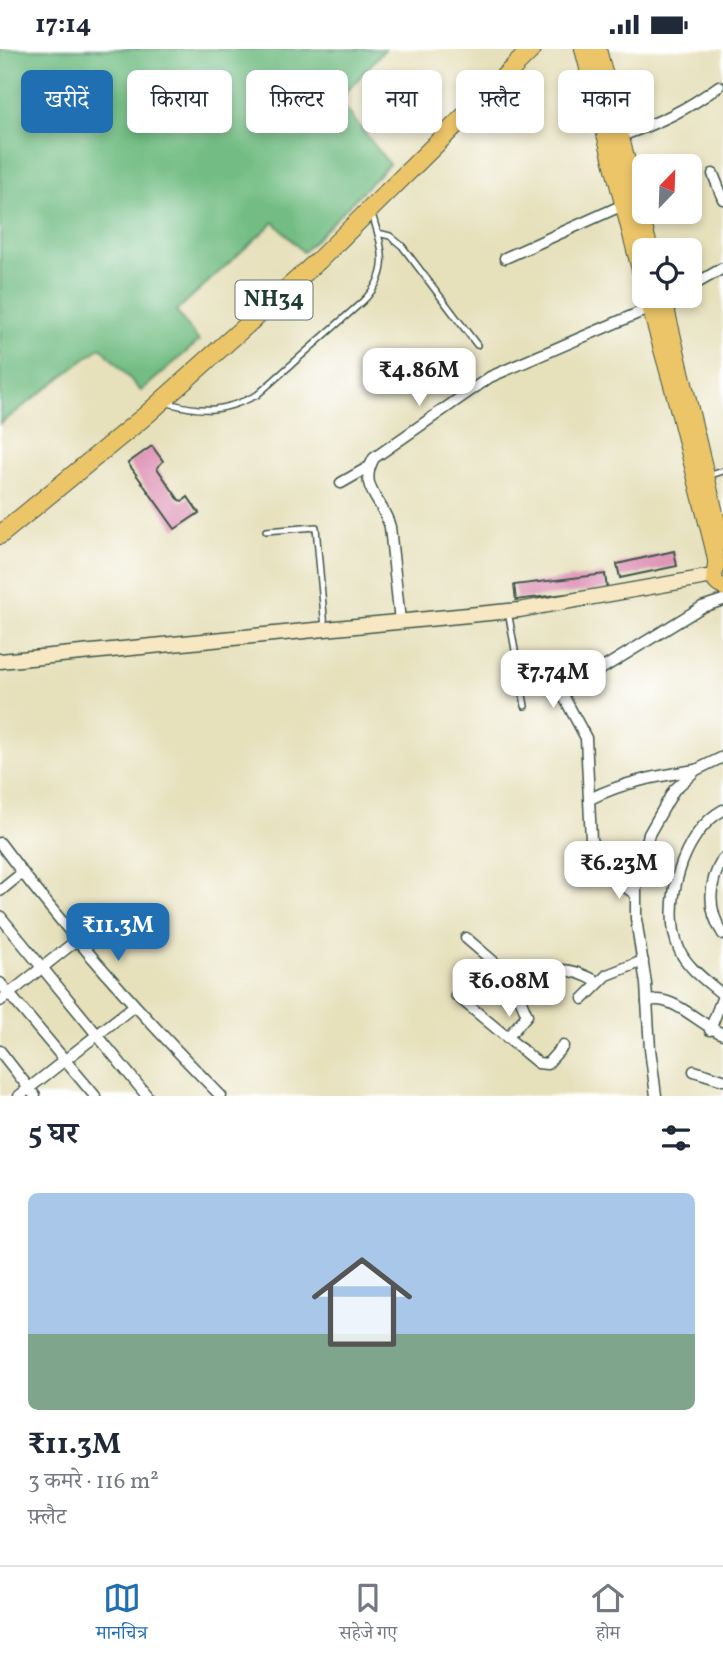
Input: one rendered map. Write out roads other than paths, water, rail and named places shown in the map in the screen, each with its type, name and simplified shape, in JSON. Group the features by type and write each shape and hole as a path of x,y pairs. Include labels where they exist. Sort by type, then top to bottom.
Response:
{"highway":[{"name":"NH34","path":"0,535 88,464 319,260 532,49"}],"main road":[{"path":"583,49 632,239"},
{"path":"598,49 647,238"},
{"path":"0,661 508,611 719,573 675,396 660,308"},
{"path":"662,308 715,474 723,545"}],"street":[{"path":"621,136 689,108 721,87"},
{"path":"713,174 723,199"},
{"path":"505,258 623,205"},
{"path":"702,280 723,268"},
{"path":"400,621 390,527 386,513 367,480 374,458 490,377 640,308"},
{"path":"341,483 369,467"},
{"path":"635,894 608,874 596,853 589,823 586,738 564,697 564,692 702,607 723,600"},
{"path":"590,799 609,789 648,778 696,770 723,757"},
{"path":"656,1096 635,894 641,858 649,834 674,790 696,770"},
{"path":"710,1030 723,995 682,955 673,930 672,918 678,875 687,850 701,829 723,810"},
{"path":"0,843 77,940 134,1006 220,1096"},
{"path":"723,859 715,874 711,900 715,918 723,934"},
{"path":"0,891 22,873"},
{"path":"0,916 147,1096"},
{"path":"466,938 523,987"},
{"path":"4,997 77,940"},
{"path":"583,999 598,982 617,970 643,961"},
{"path":"523,987 554,970 575,971 598,982"},
{"path":"0,983 4,997 95,1096"},
{"path":"507,1038 527,1015 521,1001 523,987"},
{"path":"456,995 543,1065 563,1046"},
{"path":"647,1002 660,999 668,1001 710,1030 723,1034"},
{"path":"19,1096 32,1092 64,1061 134,1006"},
{"path":"0,1051 32,1092"},
{"path":"694,1071 723,1080"}],"lane":[{"path":"161,401 210,411 241,403 257,395 376,288 383,262 370,208"},
{"path":"378,233 390,236 402,246 477,345"},
{"path":"266,531 316,527 325,628"},
{"path":"508,611 525,706"}]}
